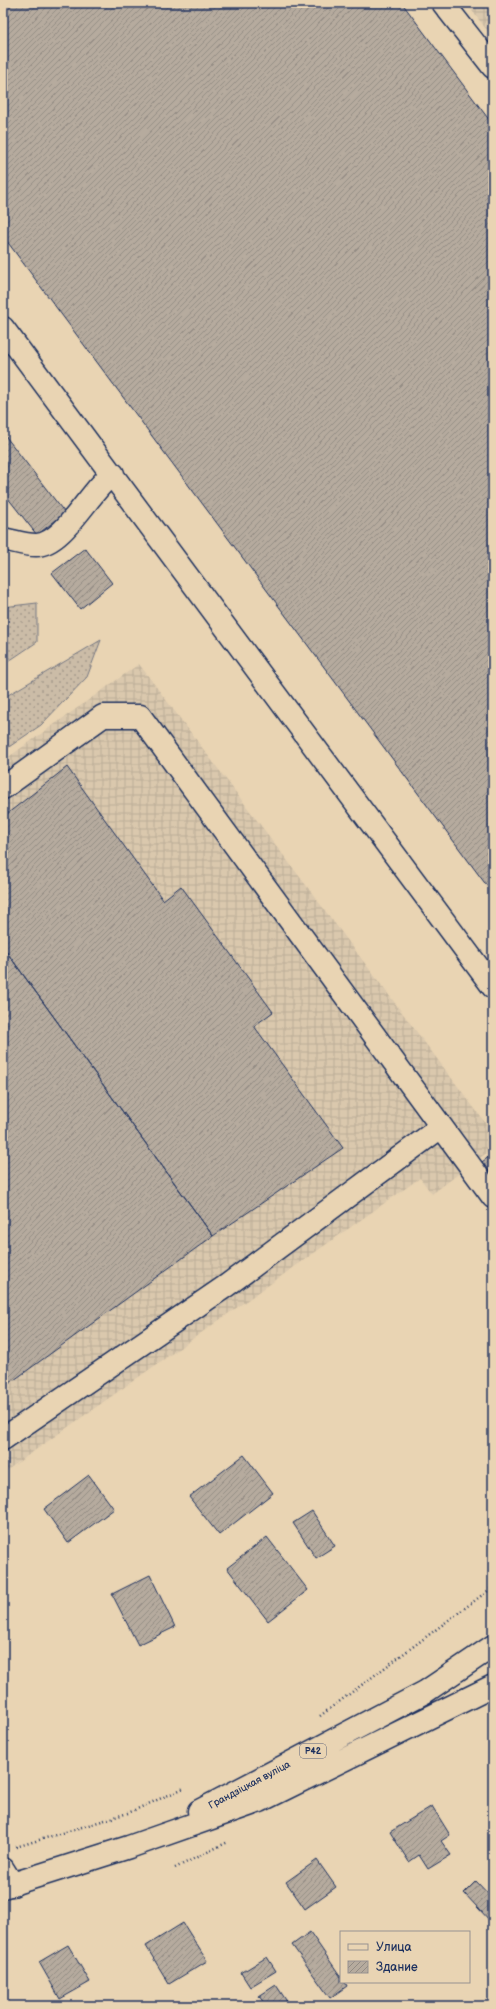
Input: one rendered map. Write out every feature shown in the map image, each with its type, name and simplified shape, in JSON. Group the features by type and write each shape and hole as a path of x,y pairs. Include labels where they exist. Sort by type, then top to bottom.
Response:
{"main road":[{"path":"443,3 493,67"},
{"path":"3,328 493,987"},
{"path":"3,538 37,545 53,540 77,515 104,479 113,474"},
{"path":"3,788 103,716 140,716 493,1197"},
{"path":"3,1439 226,1286 441,1127"},
{"name":"Грандзіцкая вуліца","path":"129,1848 425,1692 493,1646"},
{"name":"Грандзіцкая вуліца","path":"6,1880 129,1848 260,1801 493,1686"}],"path":[{"path":"315,1720 493,1587"},
{"path":"11,1849 128,1813 192,1784"}],"shaded area":[{"path":"466,3 493,3 493,38"},
{"path":"37,603 37,642 3,665 3,607"},
{"path":"101,640 87,677 41,725 3,751 3,698"},
{"path":"139,664 493,1133 493,1148 432,1194 420,1178 3,1473 3,761"}],"building":[{"path":"3,3 402,3 493,125 493,894 3,236"},
{"path":"3,433 65,513 37,535 3,492"},
{"path":"85,548 112,583 80,609 52,573"},
{"path":"67,767 163,900 181,886 273,1012 254,1026 343,1148 213,1236 3,947 3,817"},
{"path":"3,947 213,1236 3,1388"},
{"path":"493,1154 493,1183 479,1164"},
{"path":"244,1455 273,1493 219,1535 189,1497"},
{"path":"89,1475 114,1509 68,1543 44,1509"},
{"path":"312,1511 335,1546 316,1558 293,1523"},
{"path":"267,1537 308,1590 268,1621 227,1568"},
{"path":"150,1575 175,1627 138,1645 112,1594"},
{"path":"432,1806 450,1835 441,1841 451,1855 428,1869 419,1855 409,1862 390,1832"},
{"path":"317,1860 336,1887 305,1909 286,1882"},
{"path":"476,1881 493,1899 493,1924 464,1893"},
{"path":"183,1923 207,1961 169,1984 146,1946"},
{"path":"310,1932 340,1976 340,1983 346,1983 347,1986 330,1998 292,1945"},
{"path":"68,1945 90,1982 60,1999 39,1962"},
{"path":"267,1957 276,1971 250,1987 241,1973"},
{"path":"276,1985 290,2006 266,2006 259,1996"}]}
